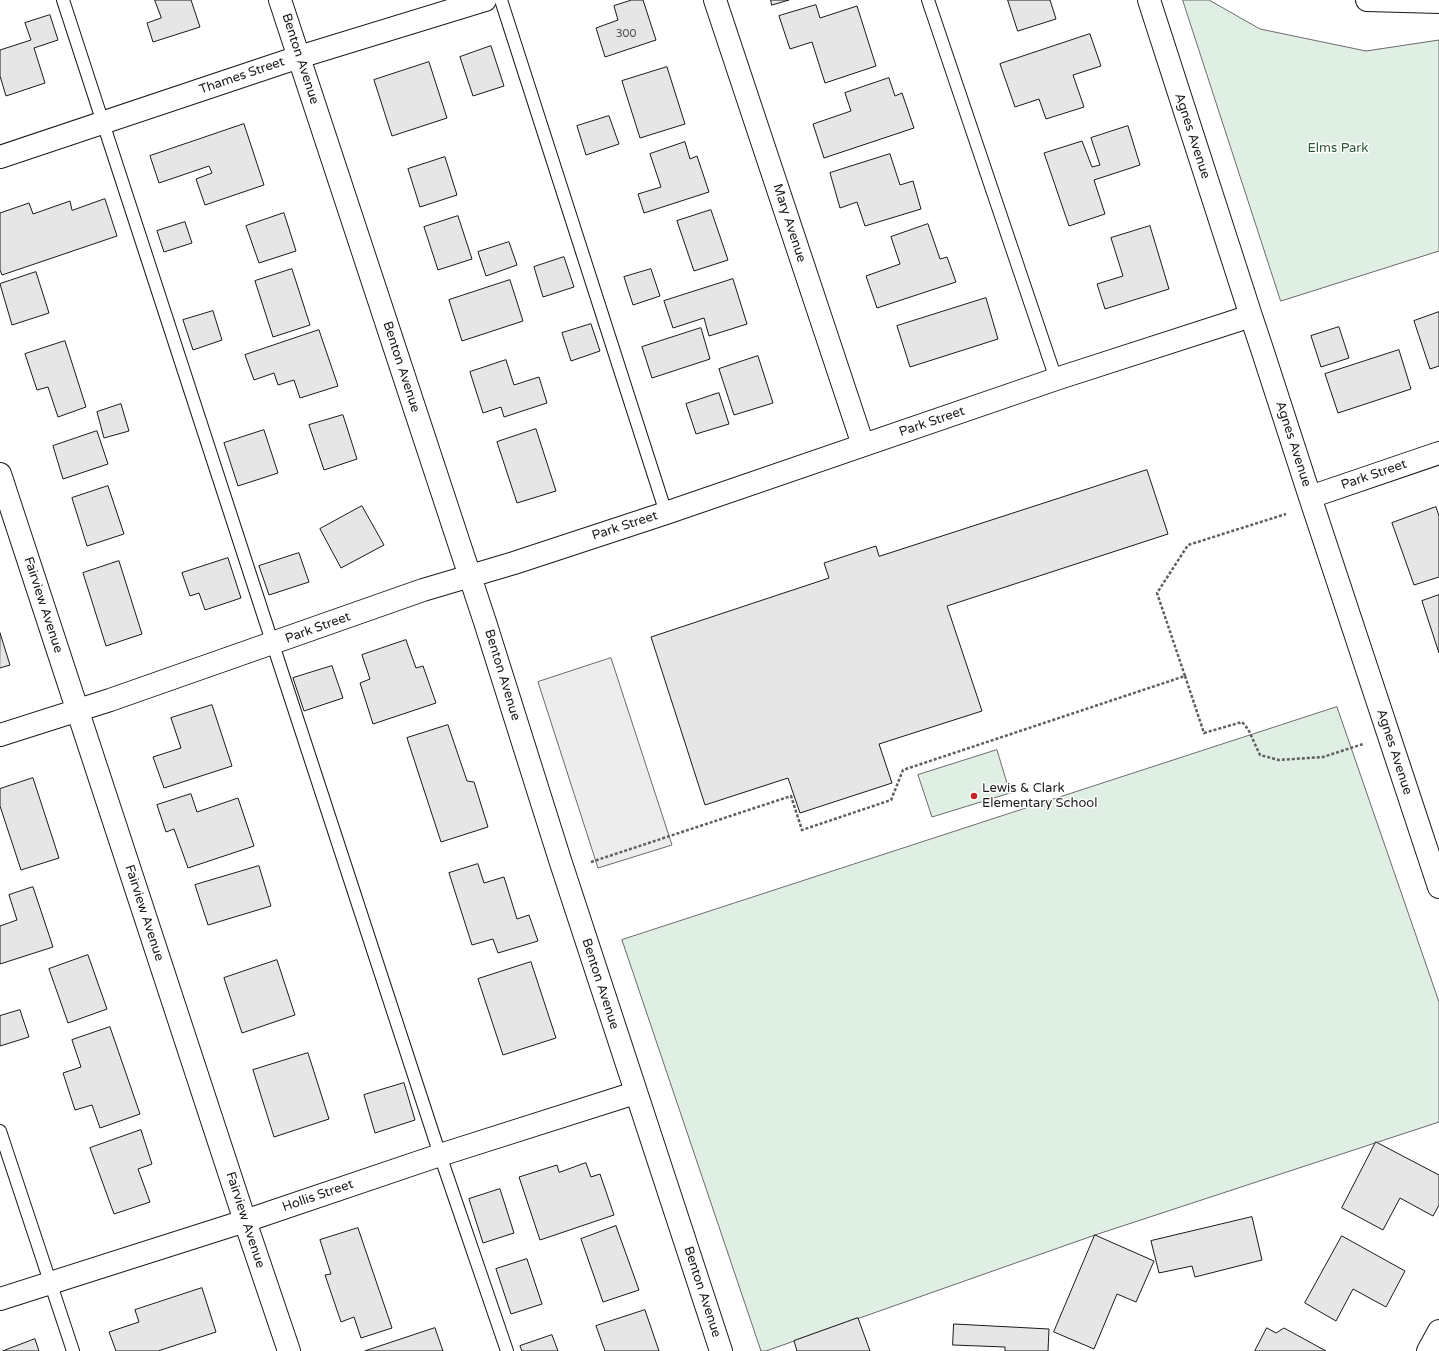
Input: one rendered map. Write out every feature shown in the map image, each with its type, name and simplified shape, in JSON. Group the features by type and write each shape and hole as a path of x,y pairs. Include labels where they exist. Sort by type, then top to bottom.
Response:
{"street":[{"name":"Benton Avenue","path":"280,0 485,622 560,860 721,1351"},
{"name":"Thames Street","path":"0,156 299,57 485,0"},
{"name":"Mary Avenue","path":"715,0 863,445"},
{"name":"Agnes Avenue","path":"1149,0 1310,497 1439,887"},
{"path":"1367,0 1439,2"},
{"name":"Park Street","path":"0,735 78,711 273,644 423,590 514,563 666,513 1056,379 1251,316"},
{"name":"Park Street","path":"1310,497 1439,453"},
{"name":"Fairview Avenue","path":"0,474 289,1351"},
{"name":"Hollis Street","path":"0,1299 440,1155 636,1093"},
{"path":"1428,1351 1439,1331"}],"lane":[{"path":"63,0 440,1155 507,1351"},
{"path":"500,0 666,513"},
{"path":"928,0 1056,379"},
{"path":"0,1131 73,1351"}],"path":[{"path":"1286,514 1188,546 1157,593 1204,733 1242,722 1248,729 1260,755 1279,760 1323,757 1363,744"},
{"path":"591,862 791,796 802,830 891,800 903,770 1185,676"}],"green space":[{"name":"Elms Park","path":"1183,0 1209,0 1260,29 1366,51 1439,40 1439,251 1281,301"},
{"path":"1337,707 1439,1002 1439,1122 1095,1235 766,1351 761,1351 622,940"},
{"path":"997,750 1010,793 932,817 918,775"}],"shaded area":[{"path":"611,658 672,845 598,868 538,682"}],"building":[{"path":"155,0 191,0 200,27 153,42 147,23 161,18"},
{"path":"632,0 643,0 656,40 605,57 596,28 618,20 614,6"},
{"path":"771,0 789,0 772,5"},
{"path":"1008,0 1050,0 1056,19 1018,31"},
{"path":"816,5 820,18 857,6 876,66 825,83 812,42 790,49 779,16"},
{"path":"50,15 58,40 34,48 45,83 6,96 0,76 0,50 31,40 25,23"},
{"path":"1090,34 1101,66 1073,75 1084,107 1046,119 1039,99 1015,107 1000,64"},
{"path":"491,46 504,86 473,96 460,57"},
{"path":"429,62 447,118 392,136 374,80"},
{"path":"667,67 685,124 640,138 622,81"},
{"path":"889,78 895,96 902,93 914,128 824,158 813,124 851,111 845,93"},
{"path":"609,116 619,144 586,155 577,126"},
{"path":"244,124 264,185 205,205 196,179 212,173 209,166 159,183 150,156"},
{"path":"1128,126 1140,165 1094,180 1105,214 1069,226 1044,153 1082,141 1092,167 1100,165 1091,138"},
{"path":"685,142 690,159 697,156 709,192 644,213 638,194 661,187 650,154"},
{"path":"890,154 900,185 913,181 921,209 865,226 857,202 840,208 830,173"},
{"path":"445,157 457,195 420,207 408,169"},
{"path":"105,199 117,236 2,275 0,270 0,213 29,203 33,214 70,201 72,210"},
{"path":"711,210 728,260 694,271 677,221"},
{"path":"284,213 296,251 259,263 246,226"},
{"path":"458,216 472,259 438,270 424,227"},
{"path":"185,222 192,243 164,252 157,231"},
{"path":"928,224 940,259 947,257 956,282 877,308 866,276 900,264 891,237"},
{"path":"1150,226 1169,289 1105,309 1097,284 1123,276 1111,238"},
{"path":"509,242 517,265 486,276 478,252"},
{"path":"564,257 574,287 543,297 534,267"},
{"path":"292,269 310,325 273,337 255,281"},
{"path":"651,269 660,296 633,305 624,277"},
{"path":"36,272 49,313 12,325 0,284"},
{"path":"733,279 747,324 709,336 704,318 673,328 664,301"},
{"path":"510,280 523,321 462,341 449,300"},
{"path":"986,298 998,339 910,367 897,326"},
{"path":"213,311 222,340 193,350 183,320"},
{"path":"1439,312 1439,366 1430,369 1414,321"},
{"path":"591,324 600,351 571,361 562,333"},
{"path":"1339,327 1349,358 1321,367 1311,336"},
{"path":"701,328 710,359 652,378 642,347"},
{"path":"319,330 338,386 300,398 294,380 278,385 274,373 254,380 245,355"},
{"path":"65,341 86,407 58,417 48,387 37,390 25,354"},
{"path":"1399,350 1411,389 1338,413 1325,374"},
{"path":"758,356 773,403 734,415 719,369"},
{"path":"506,360 514,385 539,377 547,403 504,417 501,407 483,413 470,372"},
{"path":"719,393 729,424 696,434 686,404"},
{"path":"121,404 129,431 104,438 97,412"},
{"path":"343,415 357,459 324,470 309,425"},
{"path":"536,429 556,491 517,503 497,442"},
{"path":"264,430 278,473 238,486 224,443"},
{"path":"97,431 108,464 63,479 53,446"},
{"path":"1147,470 1168,534 947,606 982,711 879,744 892,783 800,813 788,778 705,805 651,637 829,578 824,563 876,546 879,556"},
{"path":"108,486 124,534 87,546 72,498"},
{"path":"362,506 384,545 341,568 320,529"},
{"path":"1436,507 1439,516 1439,577 1414,585 1392,523"},
{"path":"299,553 309,582 269,595 259,566"},
{"path":"228,558 241,598 205,610 199,593 190,596 182,573"},
{"path":"119,561 142,634 106,646 83,573"},
{"path":"1439,595 1439,653 1422,601"},
{"path":"0,633 10,665 0,668"},
{"path":"406,640 416,668 423,666 436,703 373,724 360,683 370,679 362,655"},
{"path":"332,666 343,698 304,711 293,678"},
{"path":"212,705 232,766 164,788 153,757 181,748 171,718"},
{"path":"448,725 467,781 474,782 488,827 441,842 407,738"},
{"path":"33,778 59,858 21,870 0,806 0,789"},
{"path":"191,794 197,812 238,798 254,846 188,868 174,829 166,832 157,805"},
{"path":"478,864 484,883 504,877 517,919 529,915 538,941 498,953 493,939 472,945 449,873"},
{"path":"259,866 271,906 208,925 195,885"},
{"path":"33,887 53,947 0,964 0,926 17,920 9,895"},
{"path":"88,955 107,1009 68,1023 49,969"},
{"path":"277,960 295,1015 242,1033 224,978"},
{"path":"531,962 556,1038 503,1055 478,979"},
{"path":"20,1010 29,1037 0,1046 0,1016"},
{"path":"110,1027 140,1114 100,1128 92,1105 75,1110 63,1073 81,1067 72,1040"},
{"path":"308,1053 329,1119 274,1137 253,1070"},
{"path":"404,1083 415,1120 375,1133 364,1095"},
{"path":"141,1130 152,1164 138,1169 150,1202 114,1214 90,1148"},
{"path":"1376,1142 1439,1175 1439,1205 1433,1216 1400,1198 1383,1230 1342,1208"},
{"path":"586,1163 591,1177 600,1174 614,1215 540,1240 519,1177 557,1165 559,1172"},
{"path":"500,1189 514,1233 483,1243 469,1199"},
{"path":"1252,1217 1262,1260 1195,1277 1192,1266 1159,1273 1151,1241"},
{"path":"616,1226 639,1290 603,1302 581,1239"},
{"path":"358,1228 392,1328 361,1338 354,1317 341,1322 325,1275 331,1274 320,1240"},
{"path":"1095,1235 1154,1261 1136,1302 1117,1294 1094,1349 1054,1332"},
{"path":"1342,1236 1405,1271 1386,1307 1353,1289 1336,1321 1305,1303"},
{"path":"527,1259 542,1304 511,1314 496,1269"},
{"path":"202,1288 216,1332 158,1351 116,1351 109,1332 139,1322 135,1310"},
{"path":"645,1310 659,1351 605,1351 596,1326"},
{"path":"858,1318 870,1351 797,1351 794,1341"},
{"path":"954,1324 1049,1329 1048,1351 1005,1351 1005,1347 953,1345"},
{"path":"435,1328 443,1351 365,1351"},
{"path":"1267,1328 1276,1333 1284,1328 1326,1351 1255,1351"},
{"path":"552,1335 558,1351 522,1351 520,1346"},
{"path":"35,1339 39,1351 3,1351"}],"place":[{"name":"Lewis & Clark Elementary School","path":"974,796"}]}
